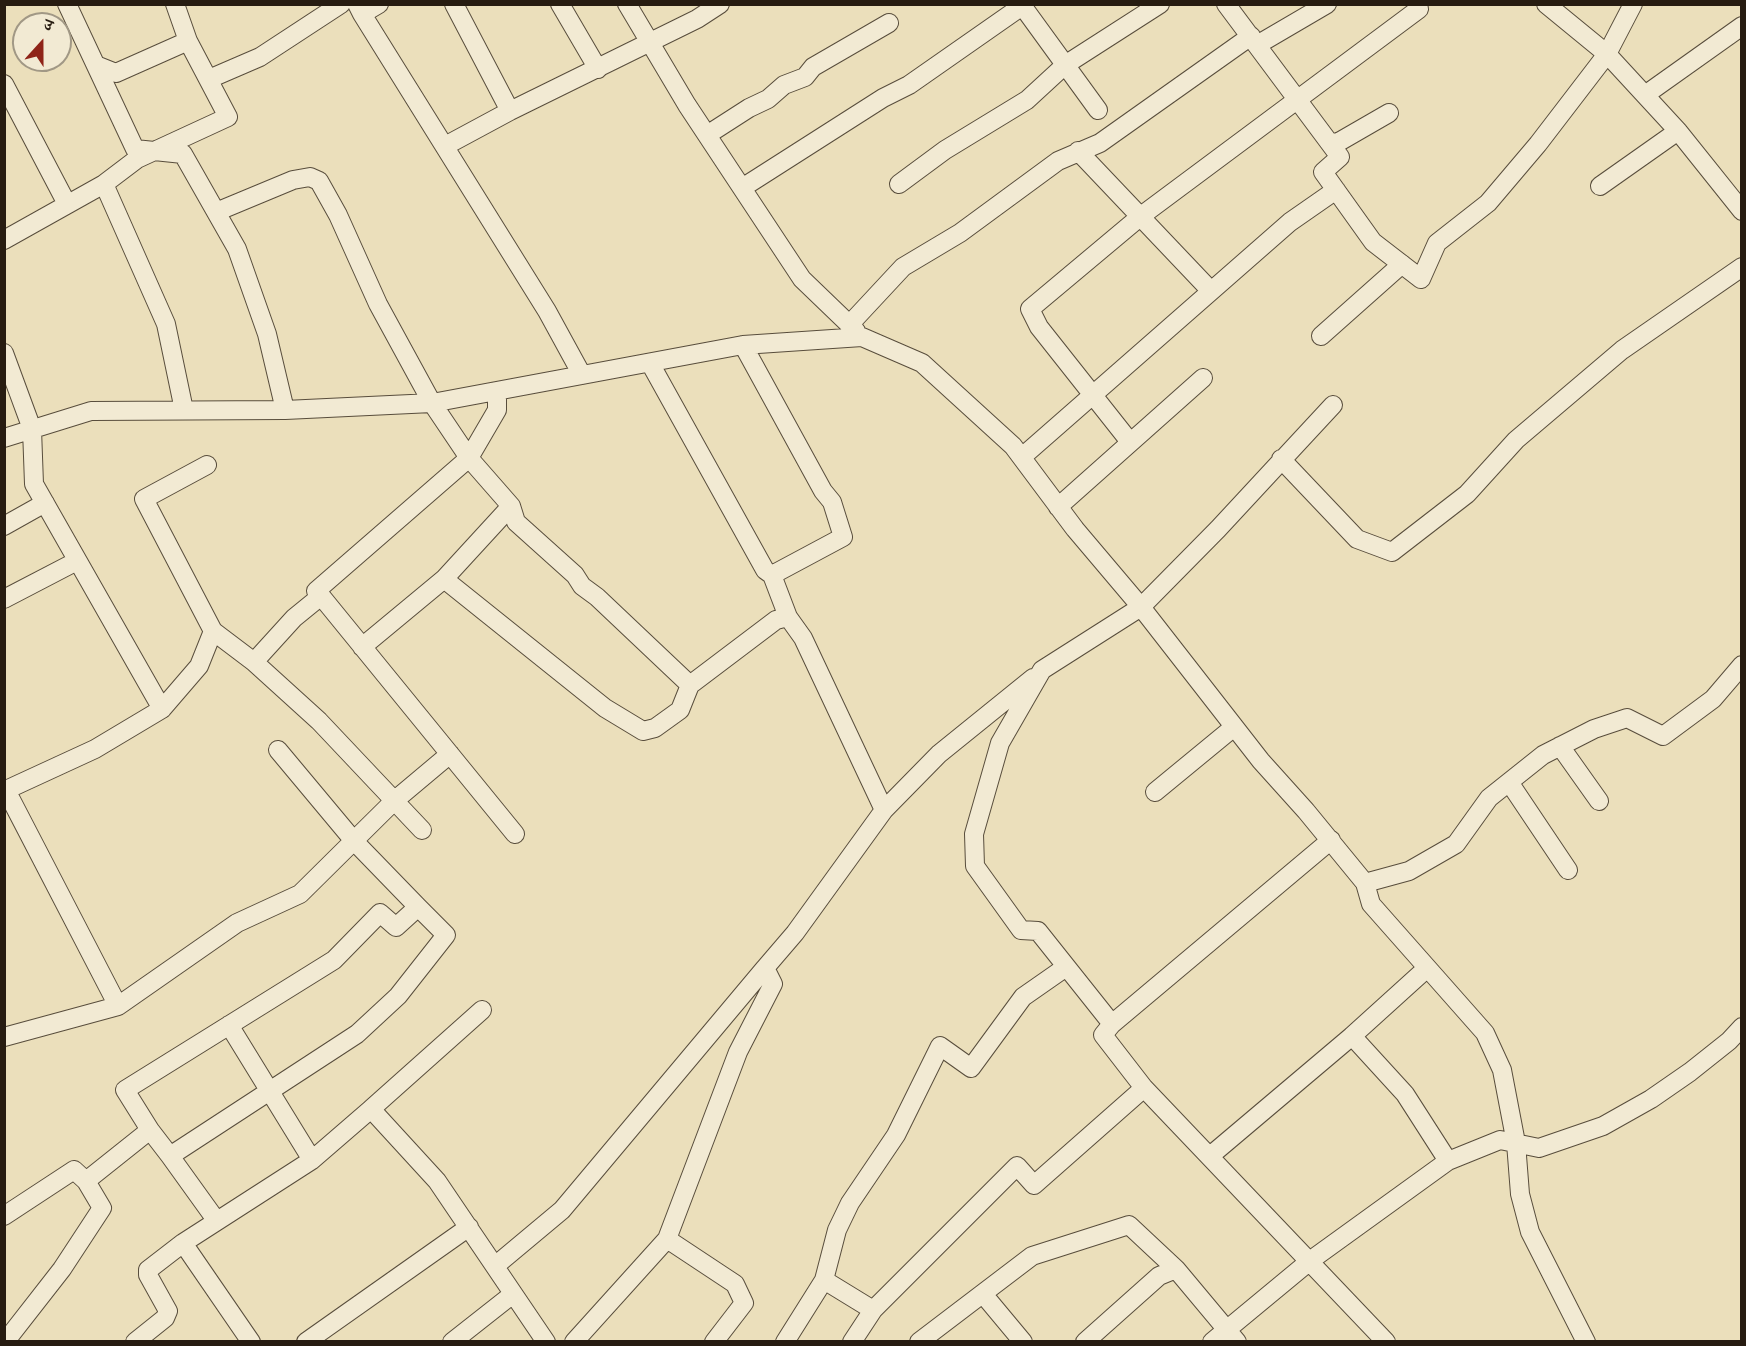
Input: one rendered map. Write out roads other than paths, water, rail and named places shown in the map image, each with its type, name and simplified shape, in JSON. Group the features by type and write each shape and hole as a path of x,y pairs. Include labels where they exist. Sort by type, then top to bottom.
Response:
{"street":[{"path":"67,4 135,149 183,154 216,212 241,260 267,334 285,410"},
{"path":"4,240 104,184 137,159 228,117 188,41 175,4"},
{"path":"209,79 260,57 341,4"},
{"path":"379,4 360,9 547,311 582,375"},
{"path":"454,4 510,111"},
{"path":"560,4 598,69"},
{"path":"627,4 707,135 802,279 855,331 922,363 1013,446 1058,507 1141,607 1234,726 1365,883 1371,904 1426,969 1485,1033 1502,1070 1516,1143 1520,1194 1530,1232 1586,1341"},
{"path":"445,146 510,111 650,43 720,4"},
{"path":"898,184 945,150 1027,100 1065,65 1160,4"},
{"path":"1226,4 1340,157 1323,172 1373,242 1421,279 1437,243 1488,203 1538,144 1607,54 1633,4"},
{"path":"4,438 91,411 285,410 432,404 743,345 855,331 903,267 960,232 1058,161 1100,143 1254,40 1327,4"},
{"path":"1546,4 1607,54 1678,131 1742,211"},
{"path":"742,188 883,98 909,85 1022,5 1098,110"},
{"path":"1130,442 1040,327 1030,309 1141,216 1419,9"},
{"path":"707,135 749,108 768,99 784,85 805,77 813,67 888,23"},
{"path":"1645,95 1742,26"},
{"path":"96,65 116,73 188,41"},
{"path":"4,84 67,204"},
{"path":"1330,142 1337,143 1389,113"},
{"path":"1600,186 1678,131"},
{"path":"1078,151 1211,291"},
{"path":"216,212 293,180 310,177 319,181 338,215 378,304 432,404 469,458 511,506 516,522 690,685"},
{"path":"104,184 166,324 184,410"},
{"path":"1022,458 1290,222 1336,190"},
{"path":"1321,336 1402,264"},
{"path":"1281,459 1358,539 1392,552 1467,494 1516,440 1622,350 1742,267"},
{"path":"743,345 823,491 832,502 843,537 772,575"},
{"path":"4,353 32,429 34,484 162,709"},
{"path":"650,363 765,570 772,575 788,617 803,638 884,810"},
{"path":"1058,507 1203,378"},
{"path":"316,591 469,458 497,410 497,391"},
{"path":"495,1266 562,1210 795,933 884,810 939,754 1042,670 1141,607 1218,529 1333,405"},
{"path":"207,465 144,499 213,631 254,662 319,721 422,830"},
{"path":"4,526 45,502"},
{"path":"362,646 444,579 511,506"},
{"path":"4,599 76,561"},
{"path":"444,579 633,727 643,731 655,728 680,710 690,685 776,621 788,617"},
{"path":"254,662 294,618 321,596 515,834"},
{"path":"118,1006 5,789 95,749 162,709 199,666 213,631"},
{"path":"1365,883 1409,871 1456,844 1490,798 1509,782 1543,755 1593,729 1627,718 1663,736 1713,699 1742,665"},
{"path":"1042,670 1000,743 974,834 975,866 1021,930 1038,931 1112,1024"},
{"path":"1155,792 1234,726"},
{"path":"1560,746 1599,801"},
{"path":"170,1156 337,1050 398,996 446,935 354,841 278,750"},
{"path":"4,1037 118,1006 237,923 300,894 394,801 450,754"},
{"path":"1509,782 1568,870"},
{"path":"1331,840 1112,1024 1103,1035 1144,1088 1386,1341"},
{"path":"216,1220 150,1130 125,1090 334,960 380,913 396,927 418,907"},
{"path":"786,1341 824,1280 837,1230 850,1203 896,1135 940,1046 970,1068 1023,997 1066,967"},
{"path":"574,1341 668,1239 738,1052 773,984 765,968"},
{"path":"1210,1156 1352,1036 1426,969"},
{"path":"135,1341 165,1318 168,1311 148,1275 148,1270 216,1220 282,1182 312,1160 482,1010"},
{"path":"229,1026 312,1160"},
{"path":"1212,1341 1232,1336 1311,1260 1448,1161 1500,1140 1539,1148 1603,1126 1651,1099 1690,1072 1730,1041 1742,1027"},
{"path":"1352,1036 1405,1094 1448,1161"},
{"path":"852,1341 873,1310 1017,1166 1034,1185 1144,1088"},
{"path":"371,1110 437,1180 546,1341"},
{"path":"86,1181 150,1130"},
{"path":"4,1216 74,1170 86,1181 102,1208 62,1269 5,1341"},
{"path":"919,1341 1032,1256 1129,1225 1176,1269 1232,1336"},
{"path":"306,1341 469,1227"},
{"path":"668,1239 735,1284 744,1303 714,1341"},
{"path":"183,1243 251,1341"},
{"path":"1085,1341 1159,1276 1176,1269"},
{"path":"824,1280 873,1310"},
{"path":"452,1341 513,1294"},
{"path":"983,1294 1023,1341"}]}
